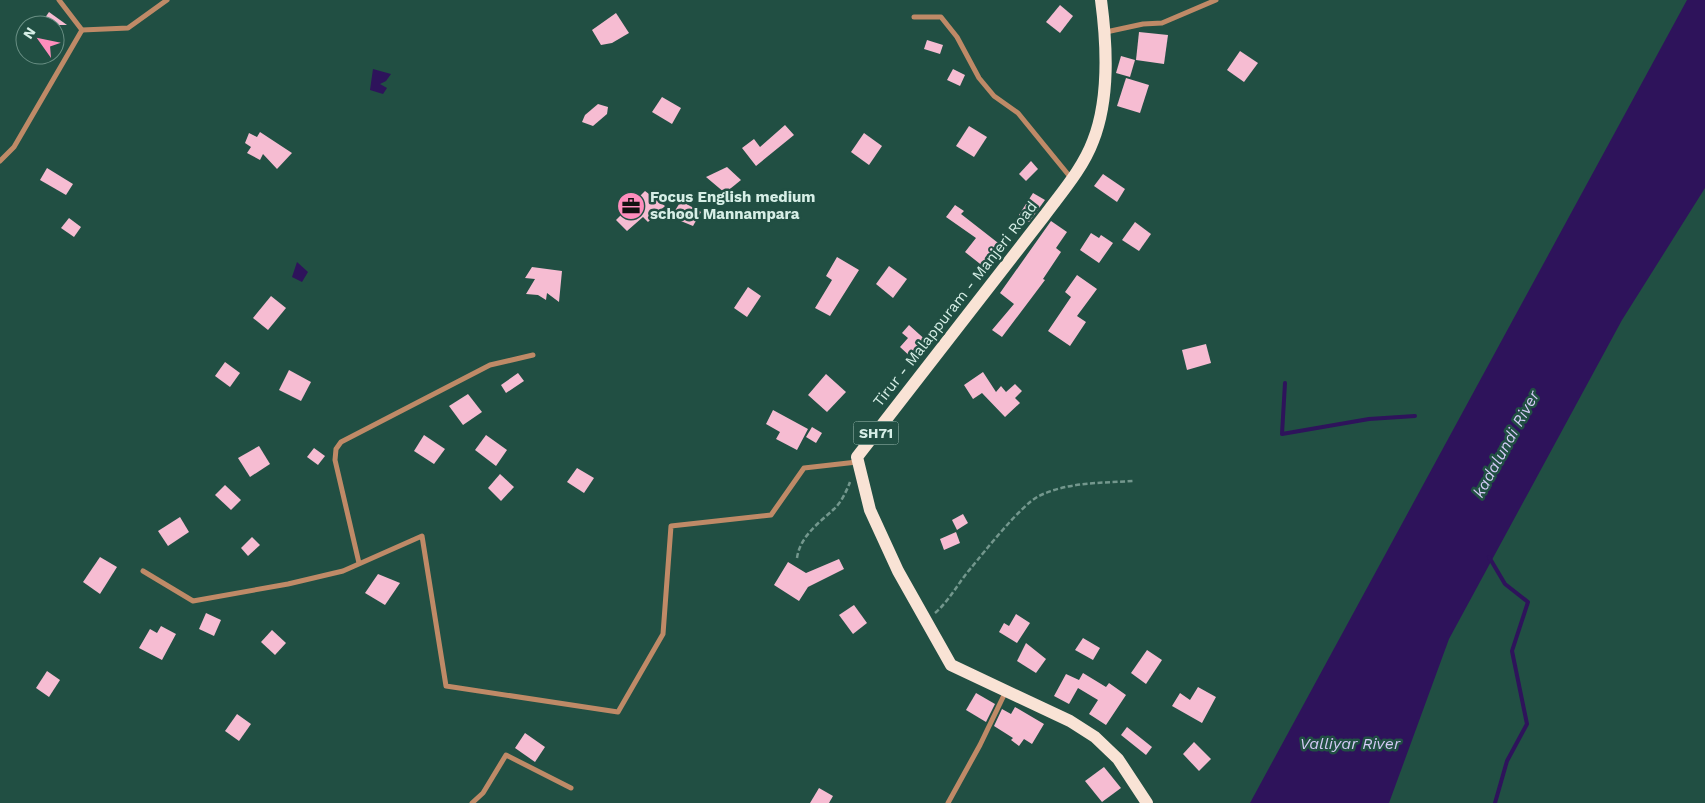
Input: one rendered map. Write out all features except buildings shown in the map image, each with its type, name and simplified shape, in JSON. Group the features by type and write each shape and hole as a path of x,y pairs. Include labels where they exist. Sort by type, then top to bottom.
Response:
{"main road":[{"name":"Tirur - Malappuram - Manjeri Road","path":"858,462 857,457 1072,178 1093,141 1103,102 1106,32 1101,0"},
{"name":"SH71","path":"858,462 870,510 898,571 951,665 1070,721 1095,737 1118,759 1146,803"}],"street":[{"path":"59,0 82,30"},
{"path":"82,30 128,28 167,0"},
{"path":"1106,32 1143,24 1162,23 1216,0"},
{"path":"914,17 941,17 957,37 979,78 994,96 1018,113 1072,178"},
{"path":"0,161 14,147 82,30"},
{"path":"359,564 335,460 336,450 340,442 490,365 533,355"},
{"path":"143,571 193,601 288,584 343,571 422,536 446,686 618,712 663,634 671,526 771,515 804,468 858,462"},
{"path":"948,803 980,745 1006,691"},
{"path":"472,803 483,793 506,756 571,788"}],"path":[{"path":"797,558 808,534 818,521 838,503 858,462"},
{"path":"926,620 946,602 969,570 996,538 1038,496 1068,486 1133,481"}],"water":[{"name":"Valliyar River","path":"1687,0 1705,0 1705,188 1622,320 1449,639 1389,803 1250,803"},
{"path":"373,69 391,74 386,81 380,84 387,88 383,94 370,90"},
{"path":"297,262 308,272 302,282 292,277"}],"waterway":[{"path":"1285,383 1282,434 1369,419 1415,416"},
{"path":"1489,557 1505,584 1528,602 1512,651 1527,724 1507,761 1495,803"}],"place":[{"name":"Focus English medium school Mannampara","path":"631,206"}],"water label":[{"name":"kadalundi River","path":"1506,444"}]}
